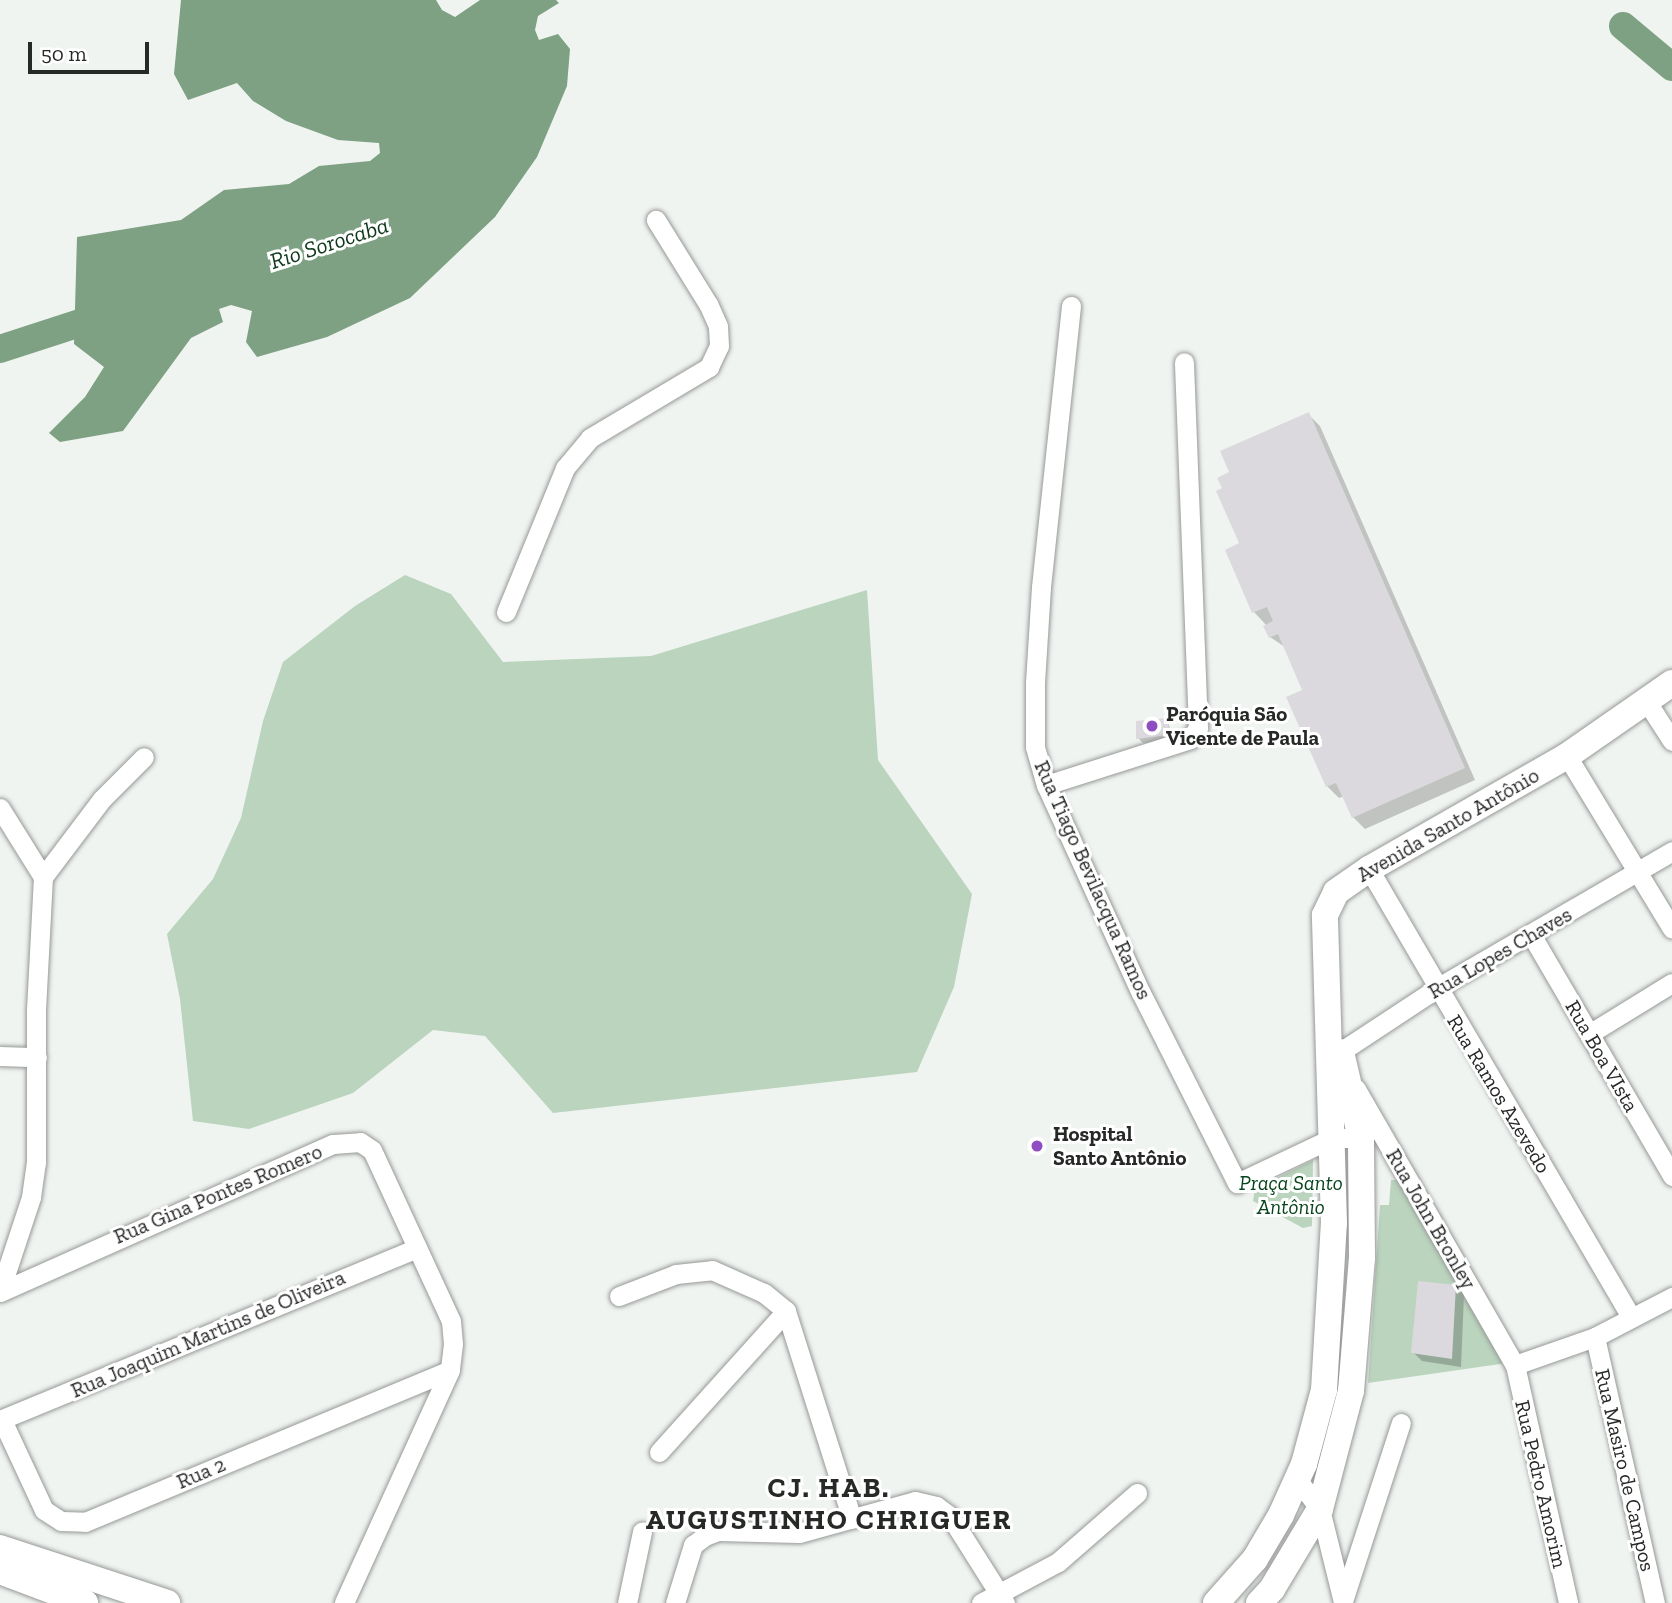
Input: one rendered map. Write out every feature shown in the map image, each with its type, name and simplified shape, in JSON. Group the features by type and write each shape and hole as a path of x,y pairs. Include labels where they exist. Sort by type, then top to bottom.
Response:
{"main road":[{"name":"Avenida Santo Antônio","path":"1259,1603 1272,1589 1320,1509 1351,1391 1362,1258 1361,1138 1330,1024 1325,915 1336,892 1369,869 1567,756 1672,683"},
{"name":"Avenida Santo Antônio","path":"1216,1603 1255,1559 1297,1479 1324,1390 1334,1257 1332,1138 1339,1061"},
{"path":"0,1548 167,1603"},
{"path":"0,1571 85,1603"}],"street":[{"path":"506,612 565,468 590,438 709,367 719,345 718,326 708,304 656,220"},
{"name":"Rua Tiago Bevilacqua Ramos","path":"1071,306 1035,683 1035,747 1046,785 1147,1005 1237,1183 1332,1138"},
{"path":"1046,785 1190,739 1198,728 1184,362"},
{"path":"1647,702 1672,741"},
{"path":"1567,756 1672,929"},
{"path":"43,877 102,800 144,757"},
{"path":"0,808 43,877 36,1163 31,1197 0,1292"},
{"name":"Rua Lopes Chaves","path":"1339,1061 1437,988 1532,936 1672,851"},
{"name":"Rua Ramos Azevedo","path":"1369,869 1631,1317"},
{"name":"Rua Boa VIsta","path":"1532,936 1672,1176"},
{"path":"1589,1034 1672,983"},
{"path":"0,1056 37,1057"},
{"name":"Rua John Bronley","path":"1339,1061 1515,1365"},
{"path":"1332,1138 1361,1138"},
{"name":"Rua Gina Pontes Romero","path":"0,1292 116,1237 347,1142 360,1142 372,1150 451,1321 450,1370 344,1603"},
{"name":"Rua Joaquim Martins de Oliveira","path":"1,1420 417,1248"},
{"path":"620,1296 676,1273 712,1270 764,1293 786,1311 852,1519"},
{"path":"1515,1365 1595,1337 1672,1297"},
{"path":"659,1452 786,1311"},
{"name":"Rua Masiro de Campos","path":"1595,1337 1654,1603"},
{"name":"Rua Pedro Amorim","path":"1515,1365 1568,1603"},
{"name":"Rua 2","path":"1,1420 44,1510 61,1521 85,1522 450,1370"},
{"path":"1343,1602 1401,1423"},
{"path":"1297,1479 1320,1509 1343,1602"},
{"path":"981,1603 1003,1599 1058,1562 1137,1493"},
{"path":"675,1603 693,1545 705,1536 718,1531 799,1533 915,1501 936,1506 950,1516 1003,1599"},
{"path":"627,1603 642,1532"}],"green space":[{"path":"405,575 451,594 503,662 651,656 867,590 878,760 972,894 954,987 917,1072 553,1113 485,1036 433,1030 353,1093 249,1129 193,1121 180,999 167,934 213,879 241,818 263,721 283,662 355,606"},
{"name":"Praça Santo Antônio","path":"1313,1160 1312,1226 1303,1228 1253,1201 1255,1189"},
{"path":"1391,1180 1403,1180 1507,1363 1368,1383 1380,1205 1389,1205"}],"water":[{"path":"181,0 436,0 442,10 455,17 480,0 556,0 559,3 538,16 535,30 539,40 558,34 570,49 567,86 537,157 495,217 410,298 327,337 257,357 246,342 252,311 231,305 219,309 223,322 191,338 123,431 60,442 49,433 85,397 104,367 74,344 77,237 181,220 224,190 289,184 319,166 370,161 380,153 379,143 338,140 286,121 253,101 237,83 188,100 174,74"},
{"path":"1657,45 1672,57 1672,74 1651,59"}],"building":[{"path":"1309,412 1465,768 1352,818 1336,783 1326,787 1286,697 1302,690 1278,634 1269,638 1263,626 1273,621 1267,607 1252,613 1225,550 1239,543 1216,491 1222,488 1217,478 1229,472 1220,451"},
{"name":"Paróquia São Vicente de Paula","path":"1167,718 1170,735 1136,739 1136,721"},
{"path":"1418,1281 1456,1285 1452,1359 1411,1353"}],"waterway":[{"name":"Rio Sorocaba","path":"1623,26 1672,67"},
{"name":"Rio Sorocaba","path":"0,349 111,313"}],"place":[{"name":"Paróquia São Vicente de Paula","path":"1152,726"},
{"name":"Hospital Santo Antônio","path":"1037,1146"}],"district":[{"name":"CJ. HAB. AUGUSTINHO CHRIGUER","path":"829,1504"}]}
